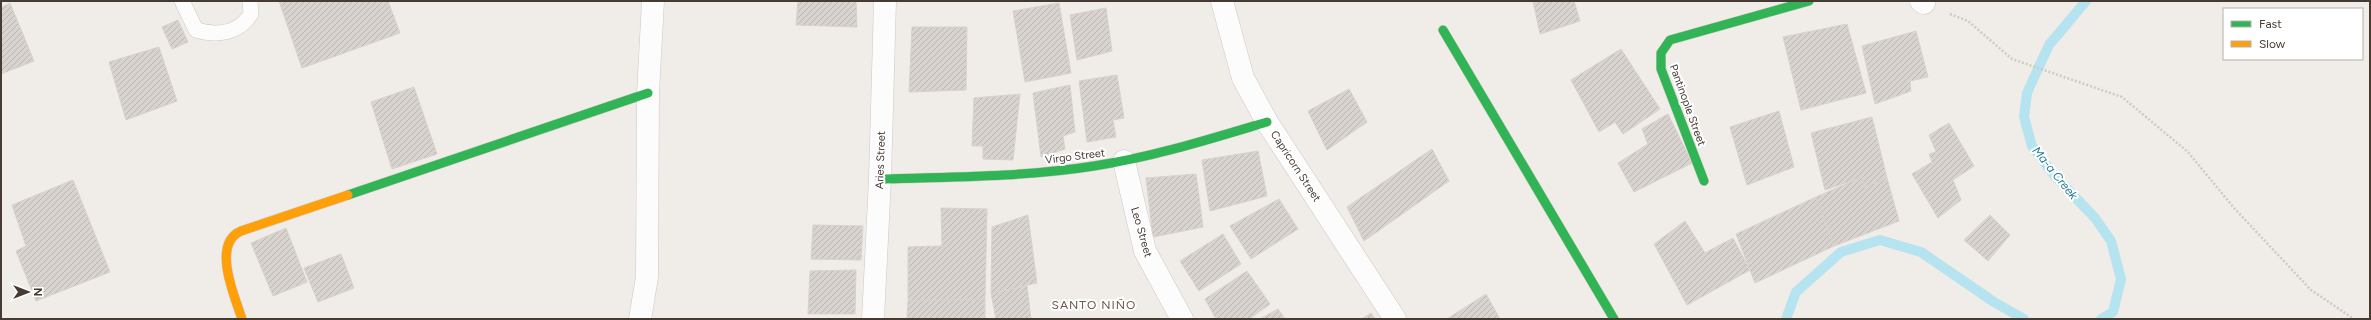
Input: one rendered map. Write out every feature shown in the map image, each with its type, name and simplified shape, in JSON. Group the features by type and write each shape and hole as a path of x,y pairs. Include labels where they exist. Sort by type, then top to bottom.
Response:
{"street":[{"path":"640,319 647,277 648,93 653,1"},
{"name":"Aries Street","path":"873,319 880,179 885,1"},
{"name":"Capricorn Street","path":"1222,1 1243,78 1267,122 1395,319"},
{"name":"Pantinople Street","path":"1704,181 1661,69 1659,56 1662,46 1670,40 1809,1"},
{"path":"1444,30 1614,319"},
{"path":"242,319 227,267 227,250 231,237 241,230 648,93"},
{"name":"Virgo Street","path":"880,179 1030,173 1124,161 1267,122"},
{"name":"Leo Street","path":"1124,161 1145,251 1182,319"}],"lane":[{"path":"182,1 196,30 210,34 230,32 240,26 251,14 250,1"}],"path":[{"path":"1923,2 1968,21 2012,59 2122,97 2188,152 2234,208 2311,290 2351,317 2351,319"}],"building":[{"path":"279,1 388,1 400,33 302,68"},
{"path":"798,1 856,1 857,27 796,25"},
{"path":"1533,1 1574,1 1580,21 1540,34"},
{"path":"10,3 34,61 1,74 1,8"},
{"path":"1059,3 1071,73 1025,82 1013,11"},
{"path":"1106,8 1112,51 1077,60 1070,15"},
{"path":"178,20 188,42 172,49 162,27"},
{"path":"1847,24 1866,93 1801,110 1783,37"},
{"path":"912,27 967,27 966,90 909,92"},
{"path":"1916,31 1928,77 1910,81 1911,91 1875,104 1862,46"},
{"path":"159,47 177,101 126,120 109,62"},
{"path":"1621,49 1660,109 1623,134 1615,122 1599,132 1571,80"},
{"path":"1117,75 1124,118 1113,120 1116,137 1087,142 1079,81"},
{"path":"1070,85 1075,132 1063,136 1065,149 1041,157 1033,93"},
{"path":"414,87 437,154 392,169 371,102"},
{"path":"1349,89 1367,122 1327,150 1308,111"},
{"path":"1020,94 1013,160 983,159 983,146 972,146 974,98"},
{"path":"1779,111 1794,167 1747,185 1730,127"},
{"path":"1668,114 1692,163 1634,192 1618,163 1648,144 1642,129"},
{"path":"1872,117 1887,178 1864,187 1862,177 1825,190 1811,133"},
{"path":"1949,123 1974,166 1953,180 1961,200 1938,218 1912,174 1932,162 1929,154 1936,152 1929,135"},
{"path":"1432,149 1449,181 1364,241 1347,207"},
{"path":"1258,151 1267,196 1210,211 1202,160"},
{"path":"1196,174 1203,227 1153,237 1146,178"},
{"path":"1862,177 1864,187 1887,178 1899,221 1834,246 1816,197"},
{"path":"73,180 110,272 36,301 16,251 26,246 12,205"},
{"path":"1816,197 1834,246 1755,283 1736,234"},
{"path":"1279,199 1298,229 1251,259 1230,226"},
{"path":"941,208 987,209 985,299 908,301 908,247 942,246"},
{"path":"1028,215 1037,283 991,293 992,227"},
{"path":"1990,215 2010,235 1988,261 1964,240"},
{"path":"1685,221 1705,253 1733,238 1750,270 1687,305 1654,244"},
{"path":"813,225 863,226 861,260 811,259"},
{"path":"286,228 307,282 273,296 251,243"},
{"path":"1223,234 1241,264 1199,291 1180,261"},
{"path":"341,254 354,288 318,302 304,268"},
{"path":"856,270 855,314 808,314 810,271"},
{"path":"1247,271 1270,304 1249,319 1216,319 1205,299"},
{"path":"1027,286 1031,319 996,319 991,293"},
{"path":"1486,294 1500,319 1447,319"},
{"path":"985,299 985,319 907,319 908,301"},
{"path":"1278,309 1285,319 1260,319"},
{"path":"1371,313 1375,319 1362,319"}],"waterway":[{"name":"Ma-a Creek","path":"2086,1 2049,45 2027,93 2024,117 2032,146 2054,175 2095,218 2111,241 2121,279 2113,312 2101,319"},
{"name":"Ma-a Creek","path":"1786,319 1796,292 1841,252 1880,240 1921,252 1994,302 2024,319"}],"traffic: fast":[{"path":"1704,181 1661,69 1661,53 1670,40 1809,1"},
{"path":"1443,30 1614,319"},
{"path":"348,195 648,93"},
{"path":"880,179 960,177 1068,170 1160,153 1267,122"}],"traffic: slow":[{"path":"242,319 231,285 226,259 228,247 232,238 241,231 348,195"}],"district":[{"name":"SANTO NIÑO","path":"1094,305"}]}
